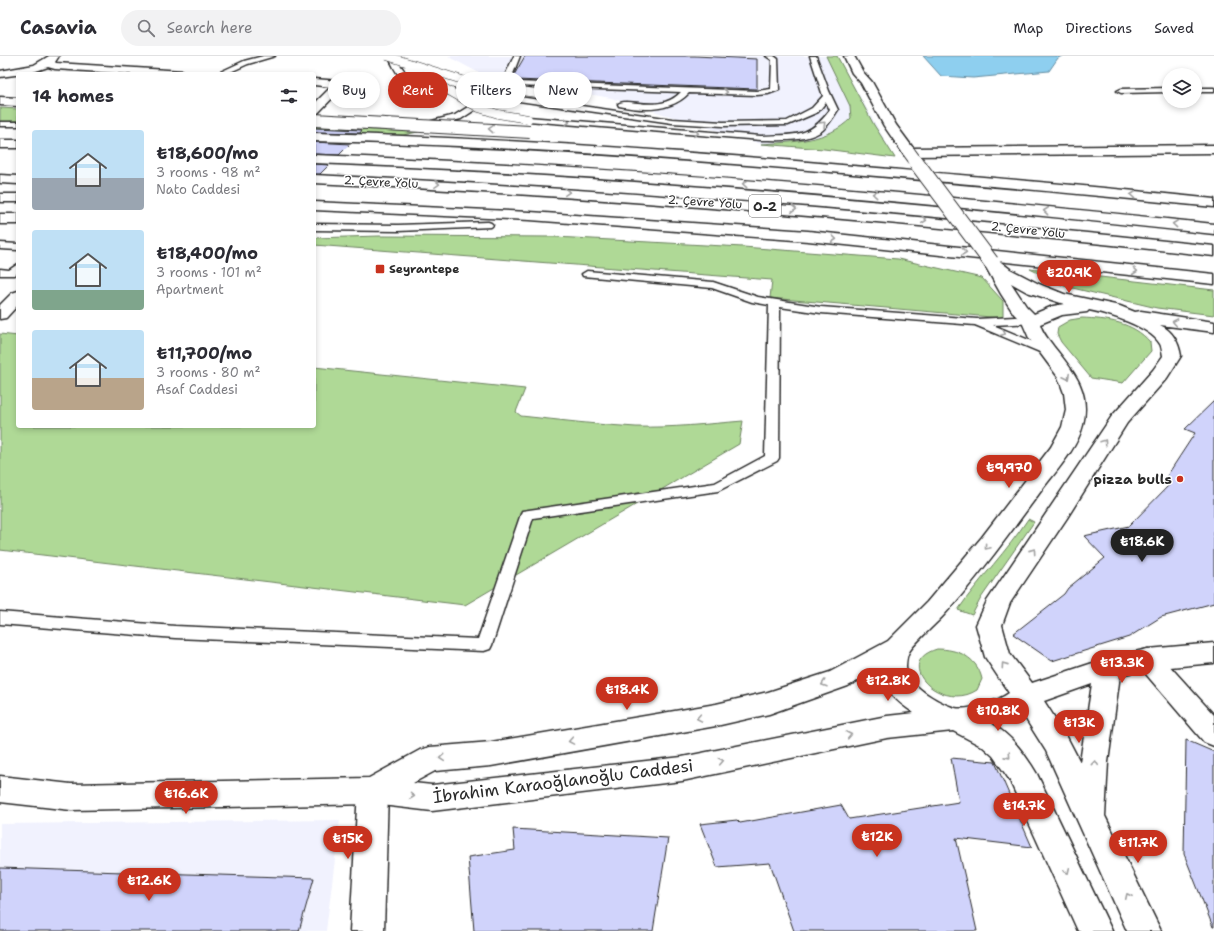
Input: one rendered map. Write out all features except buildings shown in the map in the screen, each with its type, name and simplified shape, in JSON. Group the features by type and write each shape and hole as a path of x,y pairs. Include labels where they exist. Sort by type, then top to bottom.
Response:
{"main road":[{"path":"366,931 373,790 430,760 491,754 716,715 768,703 839,679 897,648 936,608 990,543 1061,448 1072,428 1076,410 1074,393 1067,376 1051,353 1038,338 1030,321 1009,294 991,262 890,126 866,82 858,73 849,56"},
{"path":"861,56 866,65 866,82"},
{"path":"0,101 16,102"},
{"path":"316,120 529,125 903,167 996,181"},
{"path":"0,132 16,132"},
{"path":"316,137 542,146 727,158 996,181 1214,203"},
{"path":"0,144 16,144"},
{"path":"316,146 548,152 799,165"},
{"path":"909,152 1214,149"},
{"path":"0,150 16,150"},
{"name":"2. Çevre Yolu","path":"316,159 480,167 727,182 1000,206 1214,228"},
{"path":"0,169 16,169"},
{"name":"2. Çevre Yolu","path":"316,178 483,187 739,204 1038,231 1214,251"},
{"path":"0,179 16,180"},
{"path":"316,197 478,210 530,216"},
{"path":"0,198 16,198"},
{"path":"316,206 530,216 808,236 1214,279"},
{"path":"0,219 16,219"},
{"path":"316,220 402,220 694,236 808,236"},
{"path":"991,262 1004,272 1033,288 1059,298 1181,323 1214,327"},
{"path":"1030,321 1058,310 1077,308 1114,310 1158,331 1170,344 1172,356 1160,374 1119,420 1059,513 999,601 990,619 990,631 998,657 1026,696 1057,745 1144,931"},
{"path":"897,648 892,658 893,672 899,685 912,699 954,718 993,739 1017,766 1094,931"},
{"name":"İbrahim Karaoğlanoğlu Caddesi","path":"0,789 70,797 373,790 432,798 682,769 887,727 954,718 977,717 1010,707 1026,696 1108,668 1148,659 1214,653"},
{"path":"1148,659 1214,734"},
{"path":"1091,816 1094,762 1108,668"}],"street":[{"path":"0,74 21,71 50,60 55,66 152,72"},
{"path":"316,82 340,84 316,109"},
{"path":"0,314 16,298"},
{"path":"0,314 16,316"}],"lane":[{"path":"224,72 246,62 272,56"},
{"path":"383,56 398,62 478,108 529,125 761,138 796,136 817,130 834,110 826,97 822,80 813,56"},
{"path":"387,56 478,85 534,93"},
{"path":"391,56 405,78 423,87 435,90 456,92"},
{"path":"510,72 517,56"},
{"path":"526,85 756,93 775,90 775,60 769,56"},
{"path":"1121,91 1162,90"},
{"path":"1202,90 1214,90"},
{"path":"612,103 652,107 667,105 679,100 686,91"},
{"path":"526,100 672,121 723,124 788,123 815,110 826,97"},
{"path":"316,123 420,127 458,117 471,108"},
{"path":"0,124 16,124"},
{"path":"316,227 398,228 488,225"},
{"path":"0,246 16,248"},
{"path":"0,272 11,273 16,269"},
{"path":"587,274 713,286 756,300 820,310 977,322 1015,320 1030,321"},
{"path":"0,618 175,632 484,645 527,514 718,487 772,458 775,303"},
{"path":"977,322 1051,353"}],"shaded area":[{"path":"447,56 837,56 895,158 824,149 761,144 611,98 592,95 592,72 534,72 534,85 526,83 526,72 477,72"},
{"path":"340,820 326,931 0,931 0,824"}],"green space":[{"path":"826,56 837,56 874,125 895,158 824,149 761,144 797,141 821,136 842,126 851,118 850,106"},
{"path":"0,108 16,109 16,121 0,122"},
{"path":"316,127 418,132 403,135 316,133"},
{"path":"379,236 555,237 743,247 898,259 982,278 1003,301 1003,318 770,298 772,280 316,245 316,238"},
{"path":"1030,269 1214,290 1214,315 1157,308 1064,286"},
{"path":"1082,318 1101,319 1128,326 1143,335 1150,342 1151,351 1123,383 1091,378 1061,342 1057,334 1058,327 1070,320"},
{"path":"0,334 16,336 16,428 316,428 316,367 525,389 516,412 521,416 636,427 676,426 743,421 739,444 465,605 0,550"},
{"path":"1028,519 1034,522 981,598 972,615 958,610 1011,542"},
{"path":"937,649 945,649 959,653 966,656 976,665 982,679 977,690 963,695 949,695 937,691 926,683 920,674 918,665 924,656"}],"water":[{"path":"923,56 1062,56 1058,58 1049,71 973,78 941,76"}],"place":[{"name":"Seyrantepe","path":"380,269"},
{"name":"pizza bulls","path":"1180,479"}]}
